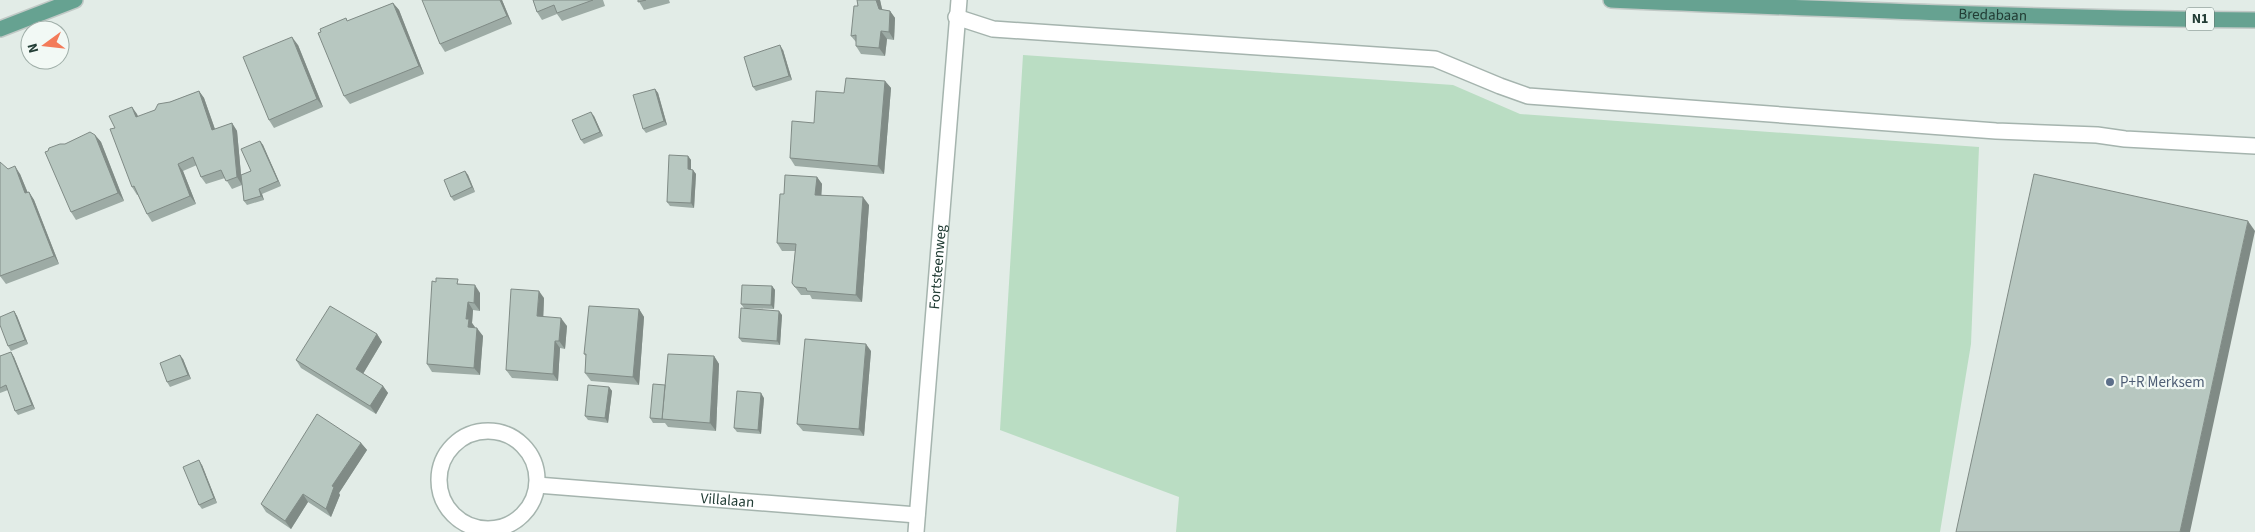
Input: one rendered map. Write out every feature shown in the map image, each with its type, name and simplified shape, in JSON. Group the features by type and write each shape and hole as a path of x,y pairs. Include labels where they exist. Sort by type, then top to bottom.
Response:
{"main road":[{"path":"0,29 74,0"},
{"name":"Bredabaan","path":"1611,0 1887,11 2145,19 2255,20"}],"street":[{"name":"Fortsteenweg","path":"916,532 956,17 959,0"},
{"path":"968,0 956,17 993,29 1435,59 1528,96 1996,131 2097,135 2125,139 2255,146"},
{"path":"481,430 503,432 518,440 529,453 536,468 537,485 534,498 524,513 511,524 497,528 480,529 464,523 447,507 440,492 439,473 444,457 451,446 465,436 481,430"},
{"name":"Villalaan","path":"537,485 917,515"}],"green space":[{"path":"1023,55 1453,85 1520,114 1979,147 1971,344 1940,532 1176,532 1179,497 1000,430"}],"building":[{"path":"422,0 500,0 507,16 440,44"},
{"path":"533,0 593,0 557,13 554,5 537,12"},
{"path":"857,0 876,0 879,9 890,11 889,32 881,31 879,48 856,46 856,35 851,36 854,6 858,6"},
{"path":"393,3 419,66 344,96 318,33 321,32 320,29 346,18 347,21"},
{"path":"292,37 317,99 269,120 243,57"},
{"path":"780,45 789,76 753,87 744,57"},
{"path":"846,78 885,81 878,166 790,158 792,121 814,123 816,91 844,93"},
{"path":"655,89 664,121 643,129 633,95"},
{"path":"199,91 212,130 232,123 237,177 226,181 221,170 201,177 193,157 178,164 190,196 147,214 134,186 132,187 110,129 115,128 109,116 132,107 136,117 155,110 158,104 170,102"},
{"path":"591,112 600,132 581,140 572,120"},
{"path":"90,132 95,135 118,193 71,212 45,152 49,148 65,144"},
{"path":"260,141 278,181 259,189 261,196 244,201 241,175 251,171 241,149"},
{"path":"669,155 688,156 688,169 693,170 691,203 667,202"},
{"path":"0,162 8,169 15,166 25,193 29,192 54,256 0,276"},
{"path":"465,171 472,187 451,197 444,180"},
{"name":"P+R Merksem","path":"2034,174 2248,221 2180,532 1956,532"},
{"path":"785,175 817,177 815,195 863,197 856,295 807,291 806,288 795,287 792,283 796,244 777,243 780,194 784,194"},
{"path":"436,278 458,279 457,284 475,285 474,303 468,302 466,319 469,319 468,327 477,328 474,368 427,364 432,281 436,282"},
{"path":"742,285 772,286 771,305 741,304"},
{"path":"511,289 539,291 537,316 561,318 559,341 555,341 553,374 506,370"},
{"path":"330,306 377,334 356,369 383,386 370,406 296,360"},
{"path":"589,306 639,309 633,377 585,373 586,354 584,354"},
{"path":"741,308 779,311 777,341 739,338"},
{"path":"14,311 25,340 8,346 0,325 0,317"},
{"path":"805,339 866,344 859,429 797,424"},
{"path":"11,352 32,405 15,411 6,385 0,388 0,356"},
{"path":"668,354 714,356 710,423 662,419"},
{"path":"180,355 188,375 167,382 160,363"},
{"path":"653,384 665,385 662,419 650,418"},
{"path":"588,385 609,387 605,418 585,416"},
{"path":"737,391 761,393 758,430 734,428"},
{"path":"317,414 361,443 332,486 334,487 326,509 303,494 285,521 261,504"},
{"path":"199,460 214,498 199,505 183,467"}],"place":[{"name":"P+R Merksem","path":"2110,382"}]}
